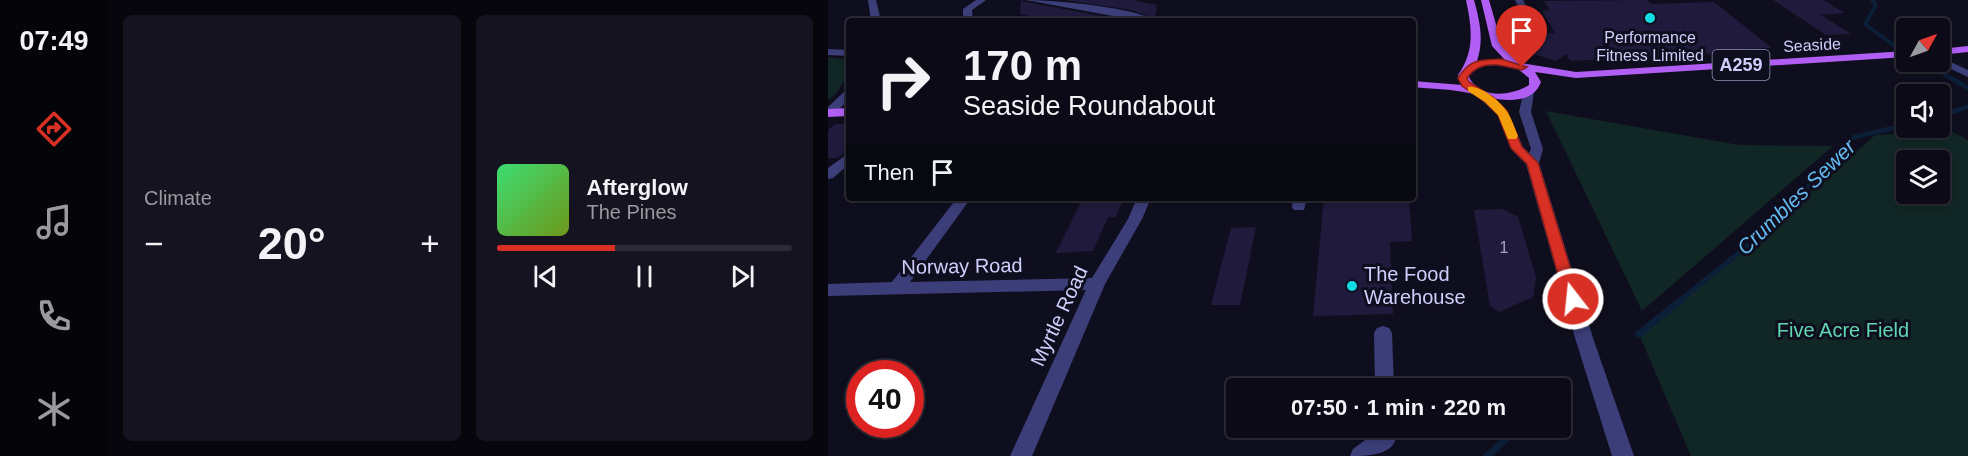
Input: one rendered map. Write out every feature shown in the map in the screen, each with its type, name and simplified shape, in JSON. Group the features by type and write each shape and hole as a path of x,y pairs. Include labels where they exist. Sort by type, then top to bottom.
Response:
{"main road":[{"path":"1470,0 1478,36 1478,47 1462,78 1465,84 1476,91"},
{"path":"1485,0 1497,46 1520,67 1534,76 1536,81 1530,90"},
{"path":"1950,51 1968,49"},
{"name":"Seaside","path":"1467,69 1492,62 1576,75 1896,55"},
{"path":"1416,83 1446,78 1467,69"},
{"name":"Seaside","path":"1476,91 1508,97 1576,75"},
{"path":"1416,84 1476,91"},
{"path":"829,113 846,112"}],"street":[{"path":"872,0 875,18"},
{"path":"968,18 967,9 982,0"},
{"path":"1030,0 1139,18"},
{"path":"1519,0 1530,22"},
{"path":"828,52 846,53"},
{"path":"1950,65 1968,74"},
{"path":"1530,90 1525,112 1537,149 1532,163"},
{"path":"1476,91 1503,114 1517,148 1532,163 1585,341 1623,456"},
{"path":"829,113 846,96"},
{"path":"828,175 846,160"},
{"path":"897,288 962,201"},
{"name":"Myrtle Road","path":"1021,456 1097,284 1135,219 1143,201"},
{"name":"Norway Road","path":"828,290 1097,284"},
{"path":"1383,333 1385,378"},
{"path":"1361,456 1384,438"}],"green space":[{"path":"828,57 846,60 846,74 843,82 828,100"},
{"path":"1546,111 1739,145 1833,146 1642,311"},
{"name":"Five Acre Field","path":"1950,131 1968,140 1968,456 1691,456 1639,334 1771,227 1875,135 1896,134 1896,138 1950,138"}],"building":[{"path":"1021,0 1112,18 1039,18 1020,14"},
{"path":"1065,0 1133,0 1157,5 1155,18 1131,10"},
{"path":"1647,0 1652,4 1714,2 1772,48 1741,49 1744,52 1571,61 1566,54 1556,61 1527,52 1519,34 1555,33 1542,11 1550,10 1544,1"},
{"path":"1773,0 1823,0 1845,13 1821,15 1851,34 1826,35"},
{"path":"836,124 846,124 846,151 838,158 828,158 828,130"},
{"path":"1082,201 1123,201 1116,217 1108,217 1093,251 1056,253"},
{"path":"1324,201 1409,201 1412,241 1390,242 1393,314 1313,316"},
{"path":"1503,209 1518,217 1536,277 1533,297 1499,312 1490,306 1474,210"},
{"path":"1256,227 1240,305 1211,305 1231,228"}],"waterway":[{"name":"Crumbles Sewer","path":"1872,0 1876,5 1865,24 1896,47"},
{"name":"Crumbles Sewer","path":"1941,72 1954,80"},
{"name":"Crumbles Sewer","path":"1951,78 1968,88"},
{"name":"Crumbles Sewer","path":"1950,113 1968,107"},
{"name":"Crumbles Sewer","path":"1816,178 1854,137 1896,127"},
{"name":"Crumbles Sewer","path":"1678,302 1771,227 1817,177"},
{"name":"Crumbles Sewer","path":"1639,334 1680,301"},
{"name":"Crumbles Sewer","path":"1487,456 1508,438"}],"slow traffic":[{"path":"1472,89 1489,100 1503,114 1512,136"}],"place":[{"name":"Performance Fitness Limited","path":"1650,18"},
{"name":"The Food Warehouse","path":"1352,286"}],"route":[{"path":"1522,67 1501,62 1484,63 1469,68 1462,78 1465,84 1489,100 1503,114 1517,148 1532,163 1573,299"}]}
